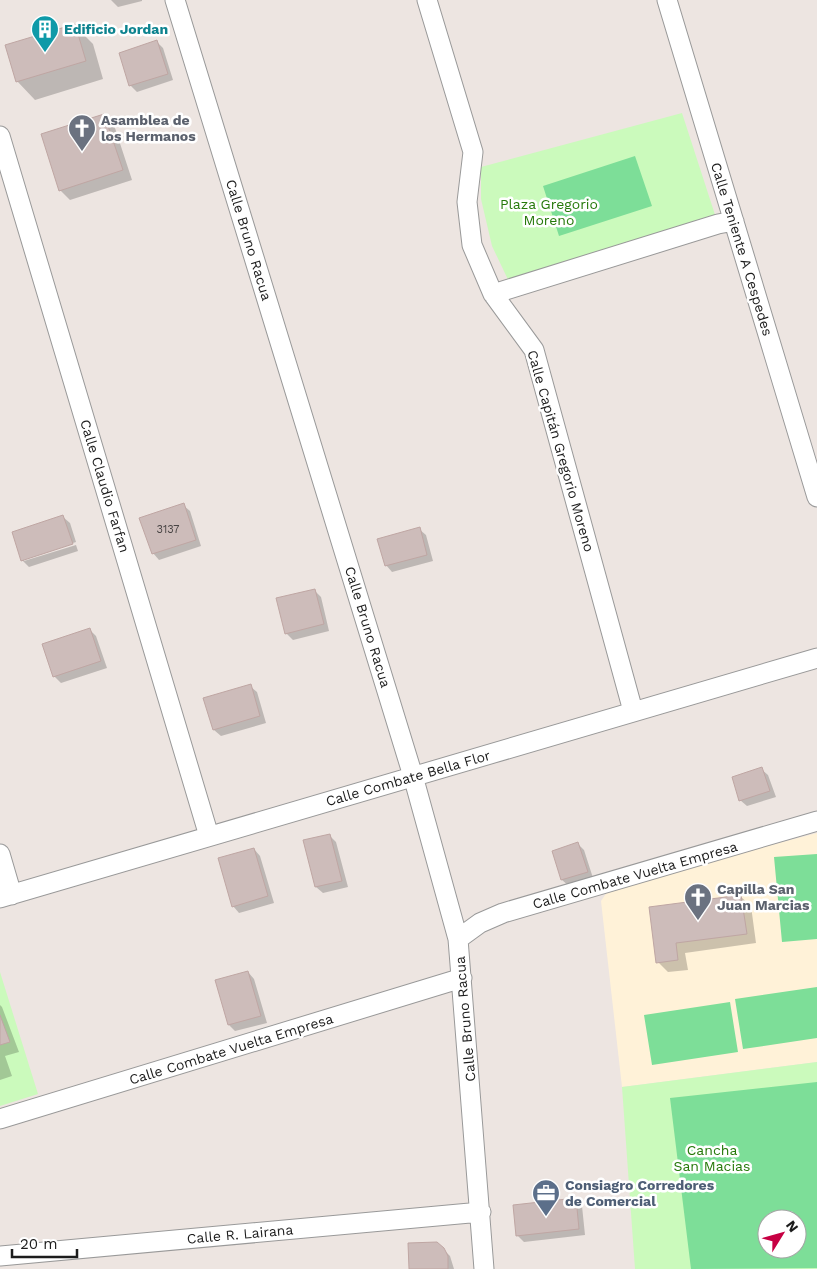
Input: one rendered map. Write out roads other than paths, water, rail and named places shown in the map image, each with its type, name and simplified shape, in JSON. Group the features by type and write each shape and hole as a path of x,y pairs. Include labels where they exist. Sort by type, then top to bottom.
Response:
{"street":[{"name":"Calle Bruno Racua","path":"175,0 413,776 458,939 484,1269"},
{"name":"Calle Capitán Gregorio Moreno","path":"427,0 473,152 467,202 472,245 492,294 534,350 633,711"},
{"name":"Calle Teniente A Cespedes","path":"666,0 817,498"},
{"name":"Calle Claudio Farfan","path":"0,136 209,836"},
{"path":"492,294 718,224 734,221"},
{"name":"Calle Combate Bella Flor","path":"6,897 817,658"},
{"name":"Calle Combate Vuelta Empresa","path":"458,939 480,923 503,913 817,821"},
{"path":"0,854 6,897"},
{"name":"Calle Combate Vuelta Empresa","path":"0,1119 462,978"},
{"name":"Calle R. Lairana","path":"0,1256 480,1212"}],"place":[{"name":"Edificio Jordan","path":"45,53"},
{"name":"Asamblea de los Hermanos","path":"82,152"},
{"name":"Capilla San Juan Marcias","path":"698,921"},
{"name":"Consiagro Corredores de Comercial","path":"546,1217"}],"park label":[{"name":"Plaza Gregorio Moreno","path":"549,212"},
{"name":"Cancha San Macias","path":"712,1158"}]}
